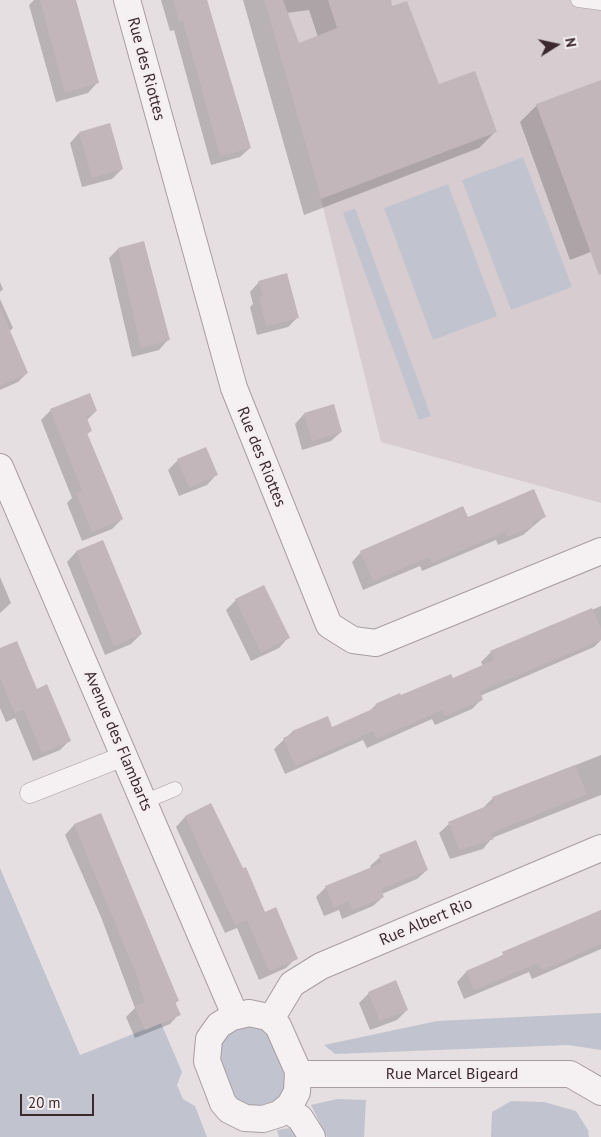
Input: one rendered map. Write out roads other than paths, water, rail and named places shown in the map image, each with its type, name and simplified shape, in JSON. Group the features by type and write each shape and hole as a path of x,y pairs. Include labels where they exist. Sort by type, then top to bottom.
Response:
{"street":[{"name":"Rue des Riottes","path":"127,0 234,388 329,625 353,640 376,644 601,551"},
{"name":"Avenue des Flambarts","path":"0,467 235,1015"},
{"path":"30,793 124,756"},
{"name":"Rue Albert Rio","path":"271,1019 292,984 321,966 601,848"},
{"path":"255,1013 271,1019 282,1032 298,1074 297,1092 286,1109 272,1117 253,1119 236,1114 223,1103 207,1061 207,1046 219,1025 235,1015 255,1013"},
{"name":"Rue Marcel Bigeard","path":"298,1074 570,1074 601,1092"},
{"path":"286,1109 300,1118 312,1137"}],"lane":[{"path":"578,0 601,3"},
{"path":"144,802 175,789"}]}
